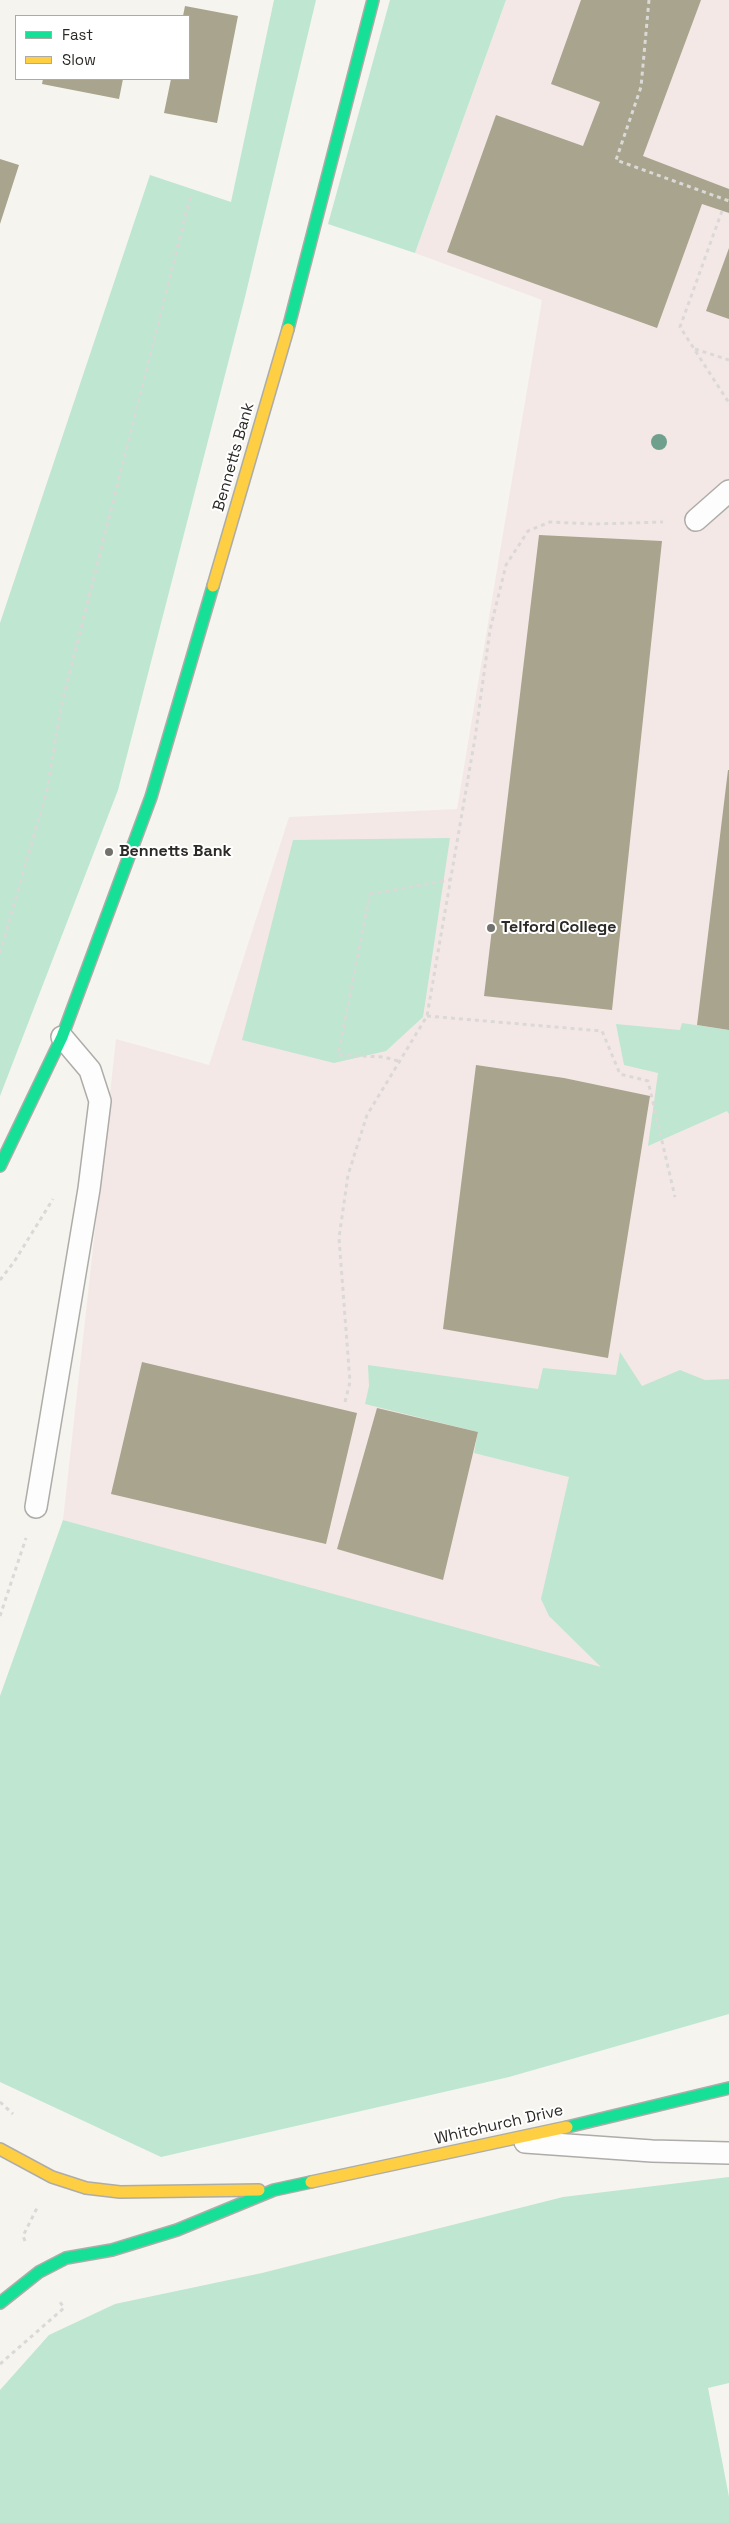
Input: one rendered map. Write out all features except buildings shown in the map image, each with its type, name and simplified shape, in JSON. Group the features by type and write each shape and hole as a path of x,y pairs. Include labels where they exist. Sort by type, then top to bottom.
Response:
{"main road":[{"name":"Bennetts Bank","path":"0,1166 62,1037 151,798 291,320 373,0"},
{"name":"Whitchurch Drive","path":"0,2303 39,2272 66,2258 112,2250 177,2230 274,2190 507,2140 729,2088"},
{"name":"Whitchurch Drive","path":"0,2149 52,2178 86,2188 120,2192 274,2190"}],"lane":[{"path":"696,520 729,491"},
{"path":"36,1507 89,1189 100,1101 90,1070 62,1037"},
{"path":"507,2140 652,2151 729,2152"}],"path":[{"path":"649,0 641,86 616,160 729,202"},
{"path":"0,953 47,790 60,707 190,198"},
{"path":"722,211 680,327 729,403"},
{"path":"694,348 729,360"},
{"path":"345,1402 350,1382 339,1238 348,1175 367,1115 427,1016 475,738 490,630 506,565 528,531 550,522 595,524 696,520"},
{"path":"398,1061 338,1054 370,894 450,880"},
{"path":"427,1016 602,1031 620,1074 648,1081 674,1197"},
{"path":"0,1280 14,1262 56,1194"},
{"path":"0,1616 36,1507"}],"shaded area":[{"name":"Telford College","path":"506,0 729,0 729,1707 602,1668 63,1520 116,1039 209,1065 289,817 457,809 542,300 415,253"}],"green space":[{"path":"274,0 316,0 244,301 118,790 0,1096 0,623 150,175 231,202"},
{"path":"390,0 506,0 415,253 328,224"},
{"path":"450,838 423,1017 386,1051 334,1063 242,1040 293,840"},
{"path":"682,1023 729,1030 729,1114 727,1111 648,1146 658,1073 624,1065 616,1024 680,1030"},
{"path":"620,1352 642,1386 680,1370 705,1380 729,1379 729,2014 509,2077 161,2157 0,2082 0,1696 63,1520 601,1667 549,1616 541,1599 569,1477 474,1453 478,1432 365,1404 369,1386 368,1365 538,1389 543,1368 616,1375"},
{"path":"729,2177 729,2383 708,2388 729,2497 729,2523 0,2523 0,2390 49,2335 115,2304 262,2273 563,2197"}],"traffic: fast":[{"path":"288,329 373,0"},
{"path":"0,1166 62,1037 151,797 213,586"},
{"path":"567,2127 729,2088"},
{"path":"0,2303 39,2272 66,2258 112,2250 177,2230 274,2190 311,2182"}],"traffic: slow":[{"path":"213,586 288,329"},
{"path":"311,2182 567,2127"},
{"path":"0,2149 52,2177 86,2188 120,2192 259,2190"}],"place":[{"name":"Bennetts Bank","path":"109,852"},
{"name":"Telford College","path":"491,928"}]}
